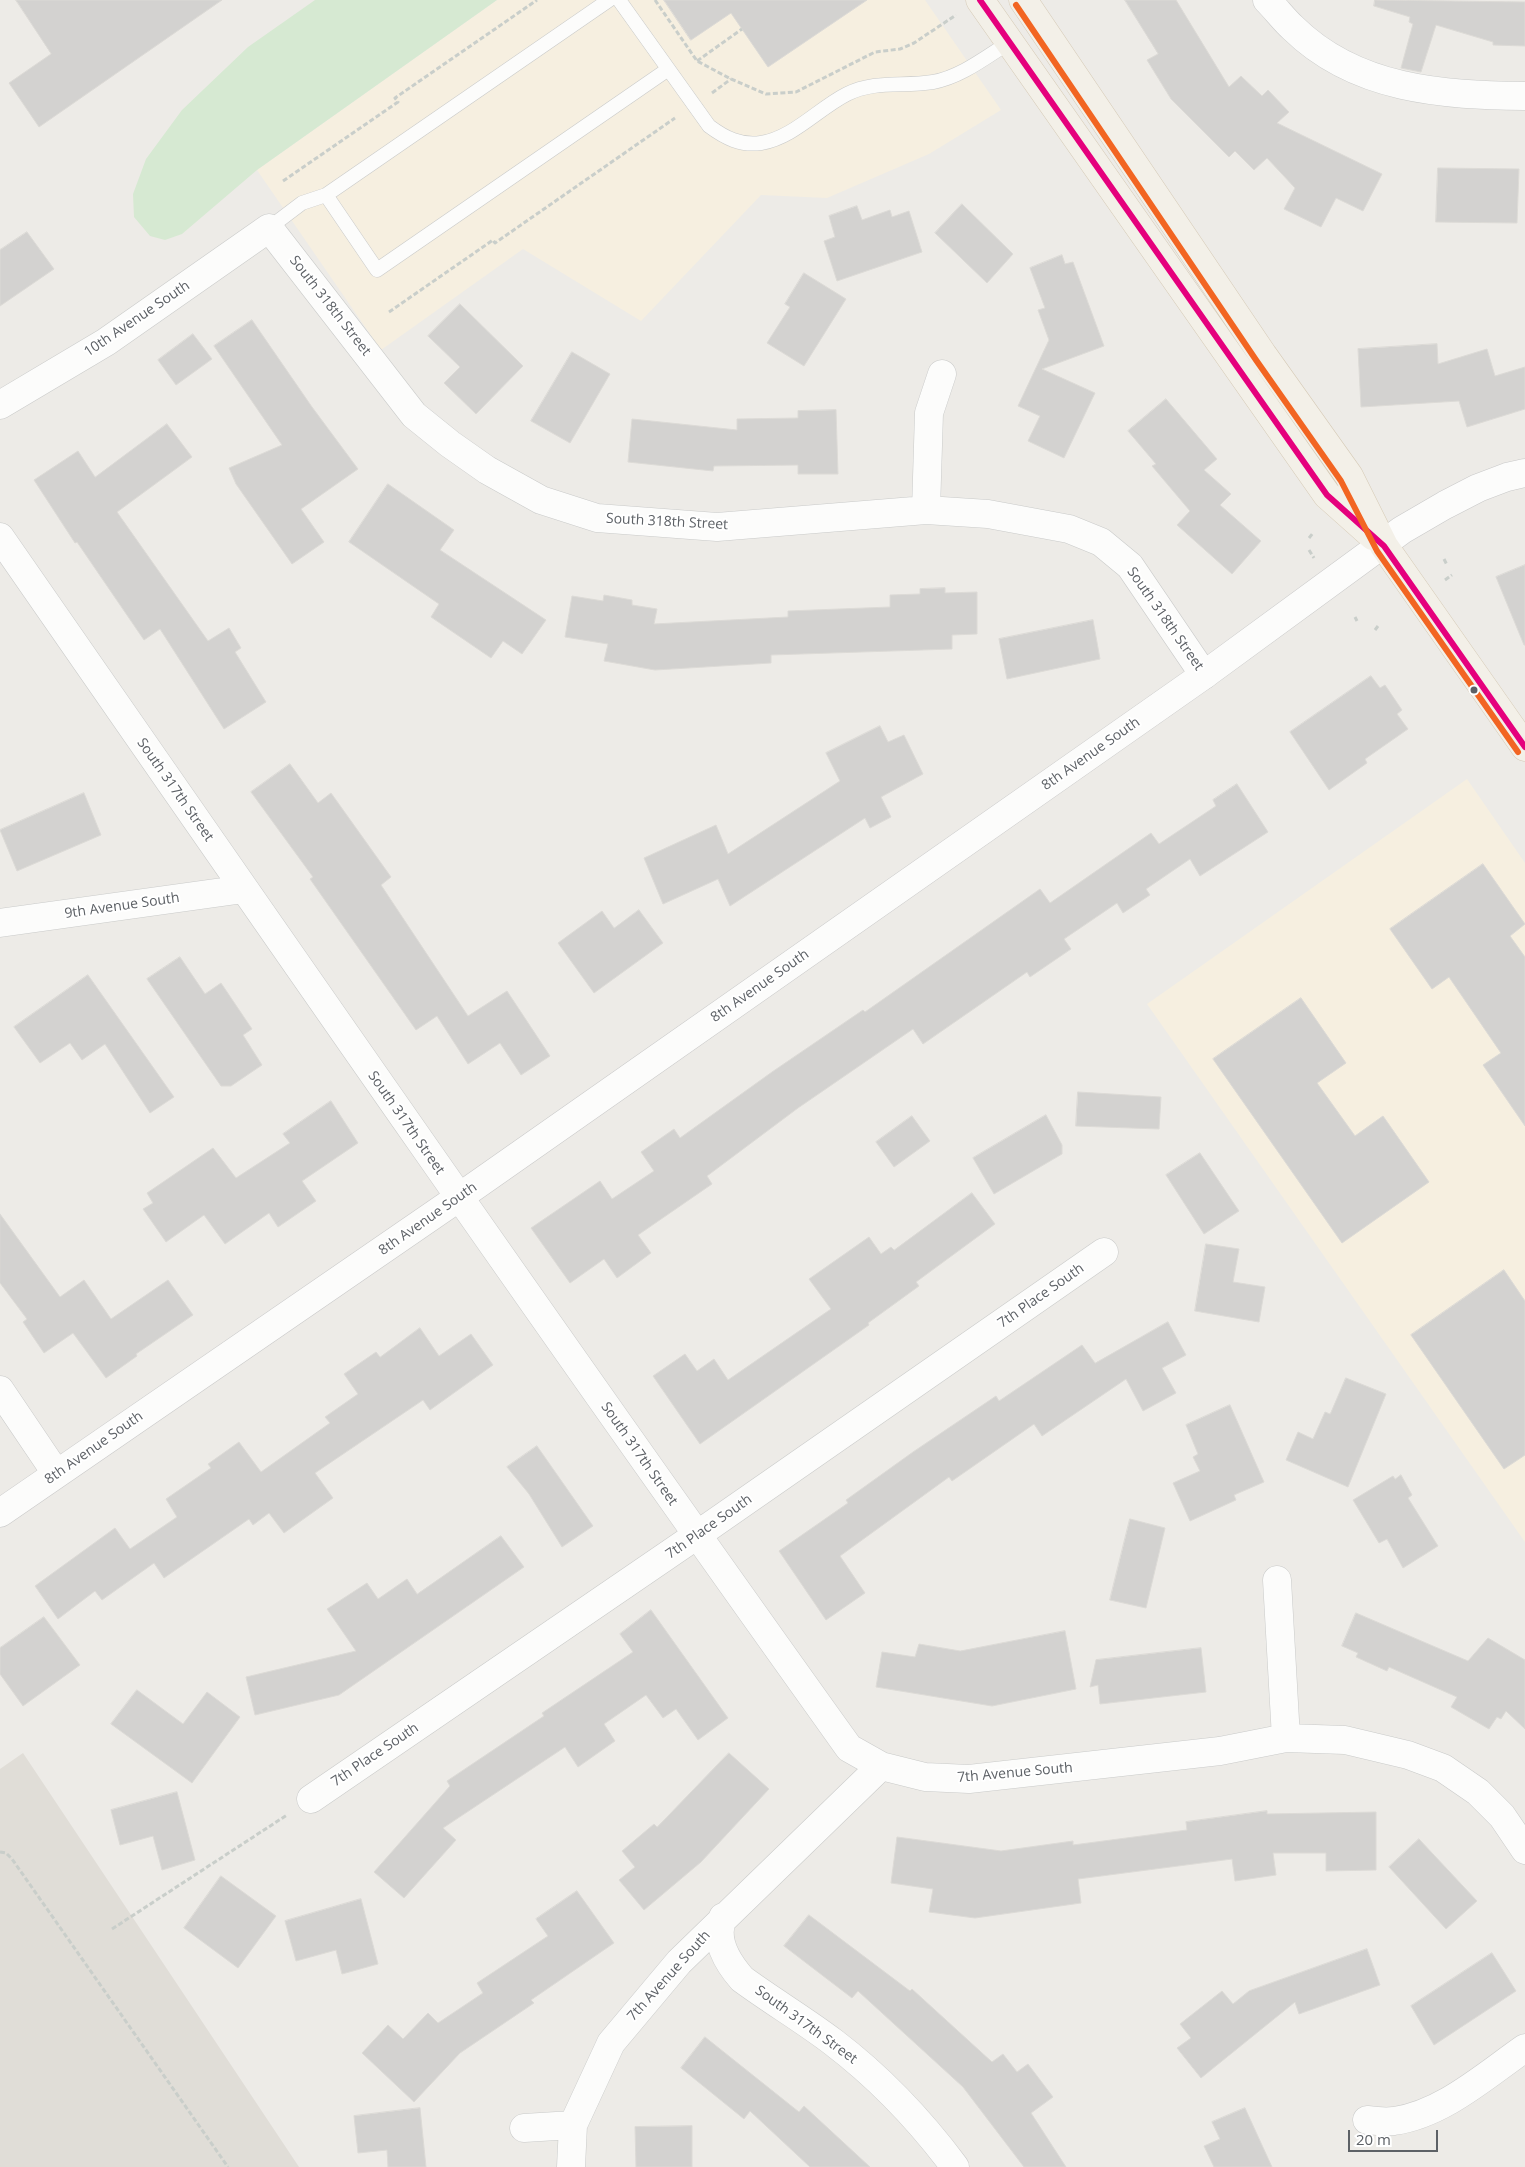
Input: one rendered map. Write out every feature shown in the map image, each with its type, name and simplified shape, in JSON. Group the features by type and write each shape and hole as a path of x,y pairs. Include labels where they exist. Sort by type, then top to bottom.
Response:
{"main road":[{"path":"980,0 1327,495 1384,546"},
{"path":"1022,0 1263,355 1349,476 1384,546 1525,747"},
{"path":"1010,42 1038,52 1134,187 1187,242"}],"street":[{"path":"1267,0 1307,40 1358,72 1406,87 1461,95 1525,96"},
{"name":"10th Avenue South","path":"0,405 106,342 270,228"},
{"name":"South 318th Street","path":"270,228 414,415 487,470 541,500 597,518 717,527 926,510 997,516 1069,529 1102,542 1130,566 1204,675"},
{"path":"926,510 929,413 942,374"},
{"name":"8th Avenue South","path":"0,1513 458,1198 1204,675 1384,546 1402,530 1445,505 1500,480 1525,473"},
{"name":"South 317th Street","path":"0,537 458,1198 697,1535 850,1748 881,1766"},
{"name":"9th Avenue South","path":"0,923 244,889"},
{"name":"7th Place South","path":"311,1799 697,1535 1104,1252"},
{"path":"0,1390 56,1473"},
{"path":"1278,1580 1286,1738"},
{"name":"7th Avenue South","path":"571,2167 573,2125 611,2043 679,1962 723,1917 881,1766 925,1777 969,1779 1220,1751 1286,1738 1345,1740 1408,1754 1442,1768 1478,1792 1502,1816 1525,1850"},
{"name":"South 317th Street","path":"723,1917 720,1924 724,1951 731,1965 742,1979 832,2041 862,2066 919,2120 955,2167"},
{"path":"1367,2120 1392,2122 1415,2116 1439,2106 1525,2048"},
{"path":"524,2128 573,2125"}],"lane":[{"path":"270,228 302,203 326,195 609,0"},
{"path":"619,0 699,114 715,130 733,141 761,143 786,134 847,94 877,85 931,82 948,79 1010,42"},
{"path":"326,195 377,270 667,70"}],"path":[{"path":"283,181 398,102 395,98 537,0"},
{"path":"655,0 697,61 731,79 766,94 796,92 845,65 875,52 900,50 956,15"},
{"path":"697,61 742,29"},
{"path":"710,94 731,79"},
{"path":"390,312 493,240 496,243 681,114"},
{"path":"1309,538 1313,533"},
{"path":"1309,550 1314,558"},
{"path":"1444,558 1447,565"},
{"path":"1445,580 1452,575"},
{"path":"1355,617 1357,621"},
{"path":"112,1930 311,1799"},
{"path":"0,1852 6,1853 12,1859 228,2167"}],"shaded area":[{"path":"497,0 925,0 1001,110 929,154 827,198 761,195 641,321 523,249 381,350 257,170"},
{"path":"1467,779 1525,863 1525,1542 1147,1004"},
{"path":"23,1753 299,2167 0,2167 0,1769"}],"green space":[{"path":"315,0 497,0 257,170 182,234 165,240 150,236 134,217 133,194 146,159 182,110 248,47"}],"building":[{"path":"16,0 222,0 39,127 9,83 51,54"},
{"path":"664,0 867,0 768,67 731,13 691,40"},
{"path":"1125,0 1176,0 1229,87 1241,76 1262,96 1268,90 1289,112 1277,123 1382,174 1363,211 1336,198 1321,227 1284,209 1295,188 1267,158 1254,170 1235,151 1229,157 1171,99 1147,60 1158,54"},
{"path":"1375,0 1525,2 1525,46 1493,45 1493,42 1436,25 1421,72 1401,68 1413,24 1409,22 1410,17 1374,6"},
{"path":"1438,168 1519,169 1517,223 1436,222"},
{"path":"962,204 1013,254 987,283 935,233"},
{"path":"857,206 862,220 890,210 892,217 909,211 922,252 837,281 824,241 835,237 829,216"},
{"path":"27,232 54,269 0,306 0,250"},
{"path":"1062,255 1065,264 1073,262 1104,346 1042,369 1095,393 1064,458 1028,441 1040,416 1018,406 1049,340 1038,310 1045,308 1030,268"},
{"path":"804,273 846,299 804,366 767,343 790,307 785,304"},
{"path":"460,304 523,366 476,414 444,383 460,367 428,336"},
{"path":"252,320 312,407 358,469 301,509 324,542 292,564 236,484 229,468 282,445 214,346"},
{"path":"193,334 212,359 176,385 158,360"},
{"path":"1437,344 1438,364 1487,349 1495,376 1525,367 1525,409 1467,427 1459,401 1361,407 1358,349"},
{"path":"572,352 610,374 570,443 531,421"},
{"path":"1166,399 1217,459 1204,470 1231,494 1220,505 1261,541 1232,574 1177,525 1190,511 1152,466 1156,464 1128,431"},
{"path":"836,410 838,474 798,474 798,465 714,466 713,471 628,462 632,419 737,430 737,419 798,418 798,411"},
{"path":"167,424 192,457 117,512 208,641 229,628 241,648 235,652 266,702 224,729 160,629 144,640 77,542 75,543 34,480 78,451 95,477"},
{"path":"388,484 454,530 440,550 546,620 522,654 503,641 491,658 431,617 439,604 349,542"},
{"path":"1525,565 1525,645 1524,645 1496,577"},
{"path":"945,588 945,593 977,592 977,634 952,635 952,649 771,655 771,663 655,670 604,661 608,644 565,637 572,596 603,601 604,595 632,600 632,605 657,609 654,624 788,617 788,611 890,607 890,595 920,594 920,589"},
{"path":"1093,620 1100,659 1007,679 999,639"},
{"path":"1371,676 1380,688 1385,685 1402,710 1397,714 1408,729 1365,759 1367,763 1329,790 1290,732"},
{"path":"880,726 888,742 904,735 923,774 881,797 891,817 870,828 865,818 730,906 718,879 663,904 644,858 716,825 728,854 840,781 826,753"},
{"path":"290,764 318,803 331,793 391,877 381,885 468,1016 507,991 550,1056 521,1075 500,1043 468,1064 437,1016 416,1030 310,879 313,877 251,792"},
{"path":"1237,784 1268,832 1200,876 1190,859 1146,889 1150,895 1123,913 1117,903 1064,939 1071,949 1030,977 1027,972 923,1044 913,1029 798,1108 707,1176 712,1184 638,1235 651,1253 617,1278 604,1259 570,1283 531,1228 600,1181 612,1199 654,1171 641,1152 674,1129 680,1138 772,1072 863,1010 865,1012 1040,889 1050,903 1151,833 1159,844 1216,806 1213,800"},
{"path":"84,793 101,835 17,871 0,830"},
{"path":"1483,864 1525,924 1510,936 1525,957 1525,1126 1483,1065 1501,1053 1449,977 1432,989 1390,929"},
{"path":"639,910 663,943 594,993 558,943 602,911 614,928"},
{"path":"180,957 205,994 221,983 252,1029 243,1035 262,1065 231,1086 221,1086 147,979"},
{"path":"88,975 174,1097 150,1113 105,1044 82,1060 70,1043 40,1063 14,1027"},
{"path":"1301,998 1346,1063 1317,1083 1355,1136 1383,1116 1429,1182 1342,1243 1213,1059"},
{"path":"1078,1092 1161,1097 1159,1129 1076,1126"},
{"path":"331,1101 358,1143 302,1181 316,1201 278,1227 269,1213 225,1244 204,1215 166,1242 143,1209 153,1203 147,1193 213,1148 236,1178 290,1143 283,1134"},
{"path":"1046,1115 1062,1145 1062,1154 994,1194 973,1158"},
{"path":"912,1116 930,1141 894,1167 876,1142"},
{"path":"1200,1153 1239,1211 1204,1234 1166,1175"},
{"path":"972,1193 995,1224 916,1282 919,1286 868,1323 869,1325 700,1444 653,1376 685,1354 697,1371 714,1359 728,1380 831,1309 809,1279 869,1237 881,1254 891,1247 894,1250"},
{"path":"0,1214 60,1297 84,1280 111,1319 168,1280 193,1315 136,1354 137,1356 106,1378 73,1333 44,1353 23,1322 27,1319 0,1283"},
{"path":"1206,1244 1239,1249 1233,1282 1265,1287 1259,1322 1195,1311"},
{"path":"1504,1270 1525,1301 1525,1455 1504,1469 1411,1335"},
{"path":"1168,1322 1186,1355 1162,1368 1176,1393 1143,1411 1126,1379 1042,1436 1034,1424 952,1481 949,1477 840,1556 865,1593 826,1620 779,1551 848,1503 846,1500 913,1452 996,1396 999,1401 1082,1345 1095,1363"},
{"path":"420,1328 439,1356 471,1334 493,1365 430,1410 423,1400 315,1473 333,1498 284,1533 269,1513 253,1525 249,1519 164,1578 154,1563 102,1600 95,1591 58,1619 35,1586 115,1528 130,1549 177,1517 166,1499 211,1468 208,1464 239,1442 261,1472 330,1423 325,1417 358,1394 344,1374 376,1352 380,1357"},
{"path":"1346,1378 1386,1394 1348,1487 1286,1460 1298,1432 1313,1439 1325,1412 1330,1414"},
{"path":"1230,1405 1264,1482 1234,1495 1236,1500 1190,1521 1173,1483 1200,1471 1193,1457 1198,1454 1186,1425"},
{"path":"537,1446 593,1526 562,1547 529,1494 507,1467"},
{"path":"1401,1475 1412,1495 1408,1498 1438,1546 1403,1568 1387,1539 1379,1543 1353,1500 1393,1476 1395,1479"},
{"path":"1130,1519 1165,1528 1146,1608 1110,1600"},
{"path":"501,1536 524,1567 339,1695 255,1715 246,1677 356,1651 327,1609 367,1583 378,1599 407,1579 417,1594"},
{"path":"651,1610 728,1718 698,1740 676,1709 663,1718 646,1695 604,1724 615,1741 578,1767 565,1747 443,1828 456,1840 404,1898 374,1872 450,1786 447,1781 544,1716 542,1713 633,1652 620,1634"},
{"path":"1356,1613 1468,1661 1488,1638 1525,1660 1525,1729 1506,1711 1501,1719 1497,1717 1489,1729 1451,1707 1457,1697 1389,1667 1387,1671 1356,1657 1358,1653 1342,1646"},
{"path":"44,1617 80,1665 23,1706 0,1674 0,1648"},
{"path":"1065,1631 1076,1689 992,1706 876,1687 882,1652 915,1657 919,1644 960,1651"},
{"path":"1201,1648 1206,1692 1100,1704 1098,1685 1090,1687 1096,1660"},
{"path":"137,1690 183,1724 207,1692 240,1717 192,1783 111,1724"},
{"path":"729,1753 769,1789 701,1862 644,1910 619,1880 635,1867 622,1851 654,1824 657,1827"},
{"path":"177,1792 195,1860 162,1870 153,1836 120,1845 111,1810"},
{"path":"1267,1811 1267,1814 1376,1812 1376,1870 1326,1871 1326,1853 1273,1853 1276,1875 1235,1881 1232,1859 1078,1879 1081,1903 975,1918 929,1912 933,1889 891,1883 897,1837 1001,1851 1073,1841 1073,1845 1187,1830 1186,1822"},
{"path":"1419,1839 1477,1901 1446,1929 1389,1867"},
{"path":"221,1876 276,1916 238,1968 184,1928"},
{"path":"577,1891 614,1943 531,2000 534,2003 460,2053 414,2102 362,2053 388,2025 403,2039 428,2013 438,2023 483,1993 477,1983 548,1936 536,1919"},
{"path":"361,1899 378,1964 342,1974 336,1950 296,1961 285,1921"},
{"path":"809,1915 910,1991 912,1989 992,2062 1003,2054 1017,2072 1028,2064 1053,2097 1031,2113 1066,2167 1024,2167 963,2087 858,1991 852,1998 784,1946"},
{"path":"1367,1949 1380,1985 1299,2014 1295,2002 1201,2078 1177,2048 1191,2038 1180,2024 1222,1991 1233,2004 1249,1991"},
{"path":"1492,1953 1516,1991 1434,2045 1411,2006"},
{"path":"705,2037 799,2112 804,2106 870,2167 810,2167 750,2111 744,2119 681,2068"},
{"path":"420,2108 426,2167 388,2167 387,2150 358,2153 354,2116"},
{"path":"1245,2108 1272,2167 1214,2167 1204,2146 1220,2139 1212,2122"},
{"path":"692,2126 692,2167 636,2167 635,2127"}],"transit line":[{"path":"980,0 1327,495 1384,546 1525,747"},
{"path":"1016,5 1256,360 1341,481 1377,551 1518,752"}]}
